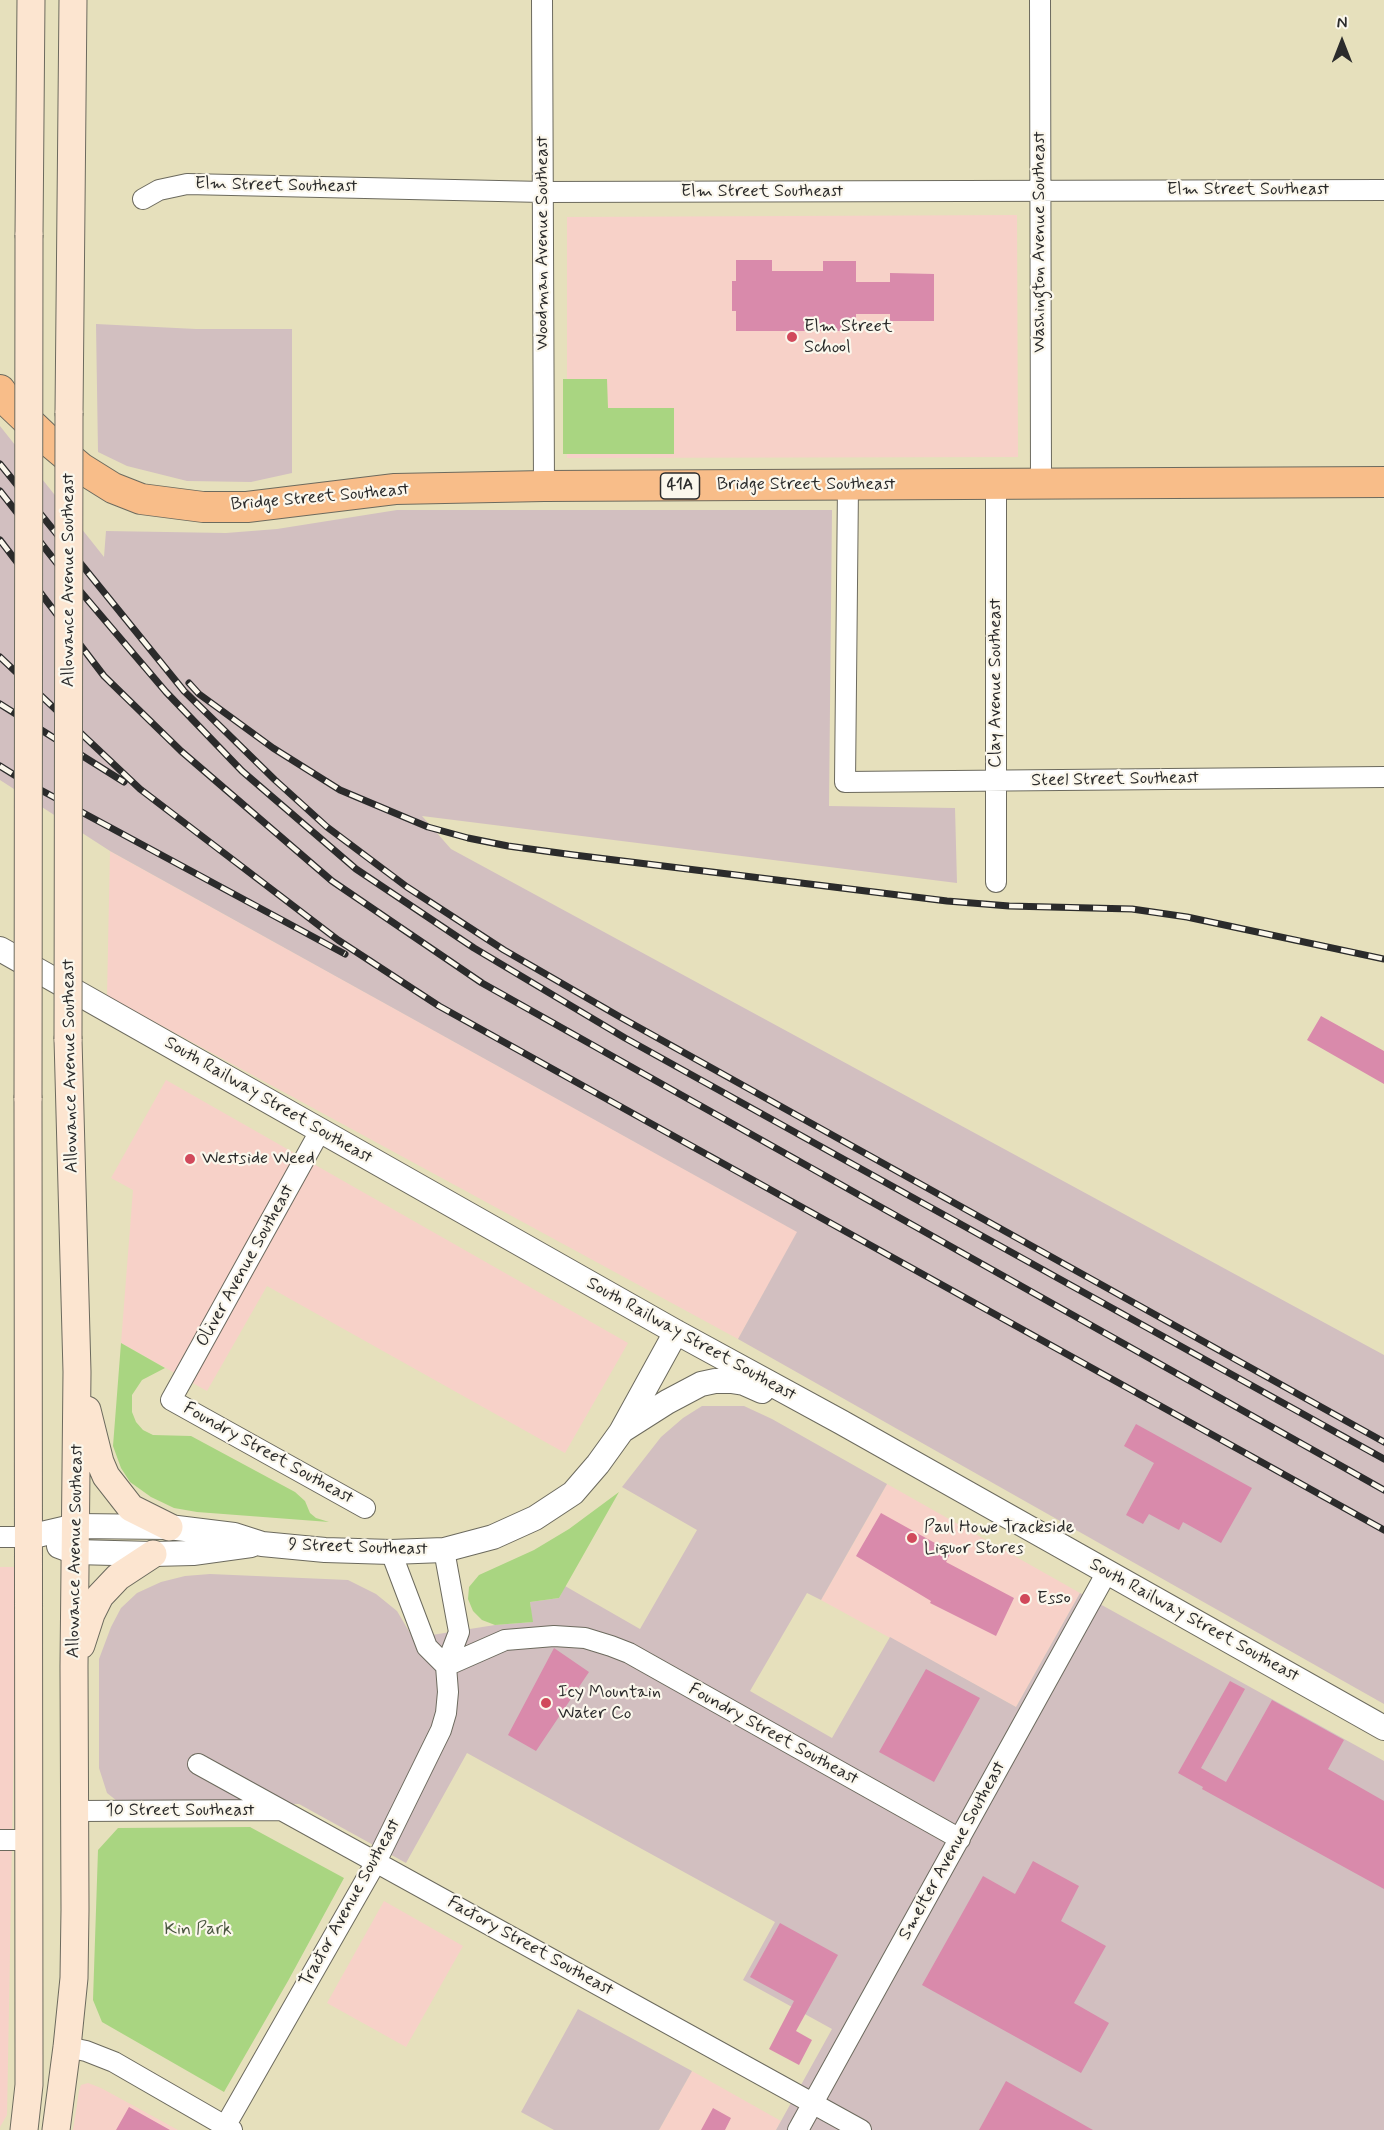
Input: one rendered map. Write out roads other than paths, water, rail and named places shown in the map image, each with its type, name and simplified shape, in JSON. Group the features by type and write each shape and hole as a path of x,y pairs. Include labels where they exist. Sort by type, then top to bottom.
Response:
{"main road":[{"path":"24,2130 29,2085 28,1098 31,0"},
{"name":"Allowance Avenue Southeast","path":"56,2130 74,1978 76,1811 74,1666 77,1372 68,1039 69,412 73,0"},
{"name":"Bridge Street Southeast","path":"5,397 50,442 81,468 113,488 141,499 203,507 247,507 395,489 544,486 1384,482"},
{"path":"77,1372 100,1462 106,1476 131,1508 169,1527"},
{"path":"74,1666 91,1614 100,1596 118,1577 153,1554"}],"street":[{"name":"Woodman Avenue Southeast","path":"542,0 544,486"},
{"name":"Washington Avenue Southeast","path":"1040,0 1041,485"},
{"name":"Elm Street Southeast","path":"143,199 159,190 187,184 543,192 1384,190"},
{"name":"Steel Street Southeast","path":"848,485 845,783 1384,777"},
{"name":"Clay Avenue Southeast","path":"996,485 996,882"},
{"name":"South Railway Street Southeast","path":"0,949 676,1332 1384,1728"},
{"name":"Oliver Avenue Southeast","path":"171,1400 320,1131"},
{"name":"9 Street Southeast","path":"76,1539 169,1527 234,1535 262,1544 325,1550 391,1552 444,1550 493,1537 535,1518 573,1493 621,1432 676,1332"},
{"path":"621,1432 692,1387 715,1381 744,1383 840,1422"},
{"name":"Foundry Street Southeast","path":"171,1400 365,1508"},
{"name":"9 Street Southeast","path":"0,1536 76,1539 153,1554 193,1553 262,1544"},
{"name":"Tractor Avenue Southeast","path":"227,2129 376,1862 441,1730 446,1713 448,1692 446,1666 459,1632 444,1550"},
{"path":"391,1552 427,1647 446,1666"},
{"name":"Smelter Avenue Southeast","path":"798,2130 1107,1572"},
{"name":"Foundry Street Southeast","path":"446,1666 505,1640 527,1637 585,1638 611,1646 629,1653 960,1839"},
{"name":"Factory Street Southeast","path":"198,1764 861,2130"},
{"name":"10 Street Southeast","path":"76,1811 284,1810"},
{"path":"0,1840 29,1840"},
{"path":"67,2047 86,2051 114,2062 227,2129"}],"railway":[{"path":"0,464 184,691 327,827 407,887 504,950 620,1017 1384,1442"},
{"path":"0,491 63,571 166,692 242,771 356,869 474,948 625,1038 1384,1459"},
{"path":"0,540 104,676 181,751 332,881 482,983 1384,1490"},
{"path":"0,657 140,789 338,940 439,1006 1384,1530"},
{"path":"189,683 199,694 273,748 340,790 428,827 468,838 574,855 947,901 1009,906 1132,909 1187,917 1384,959"},
{"path":"0,704 124,782"},
{"path":"0,766 345,954"}],"place":[{"name":"Elm Street School","path":"792,337"},
{"name":"Westside Weed","path":"190,1159"},
{"name":"Paul Howe Trackside Liquor Stores","path":"912,1538"},
{"name":"Esso","path":"1025,1599"},
{"name":"Icy Mountain Water Co","path":"546,1703"}],"park label":[{"name":"Kin Park","path":"198,1930"}]}
